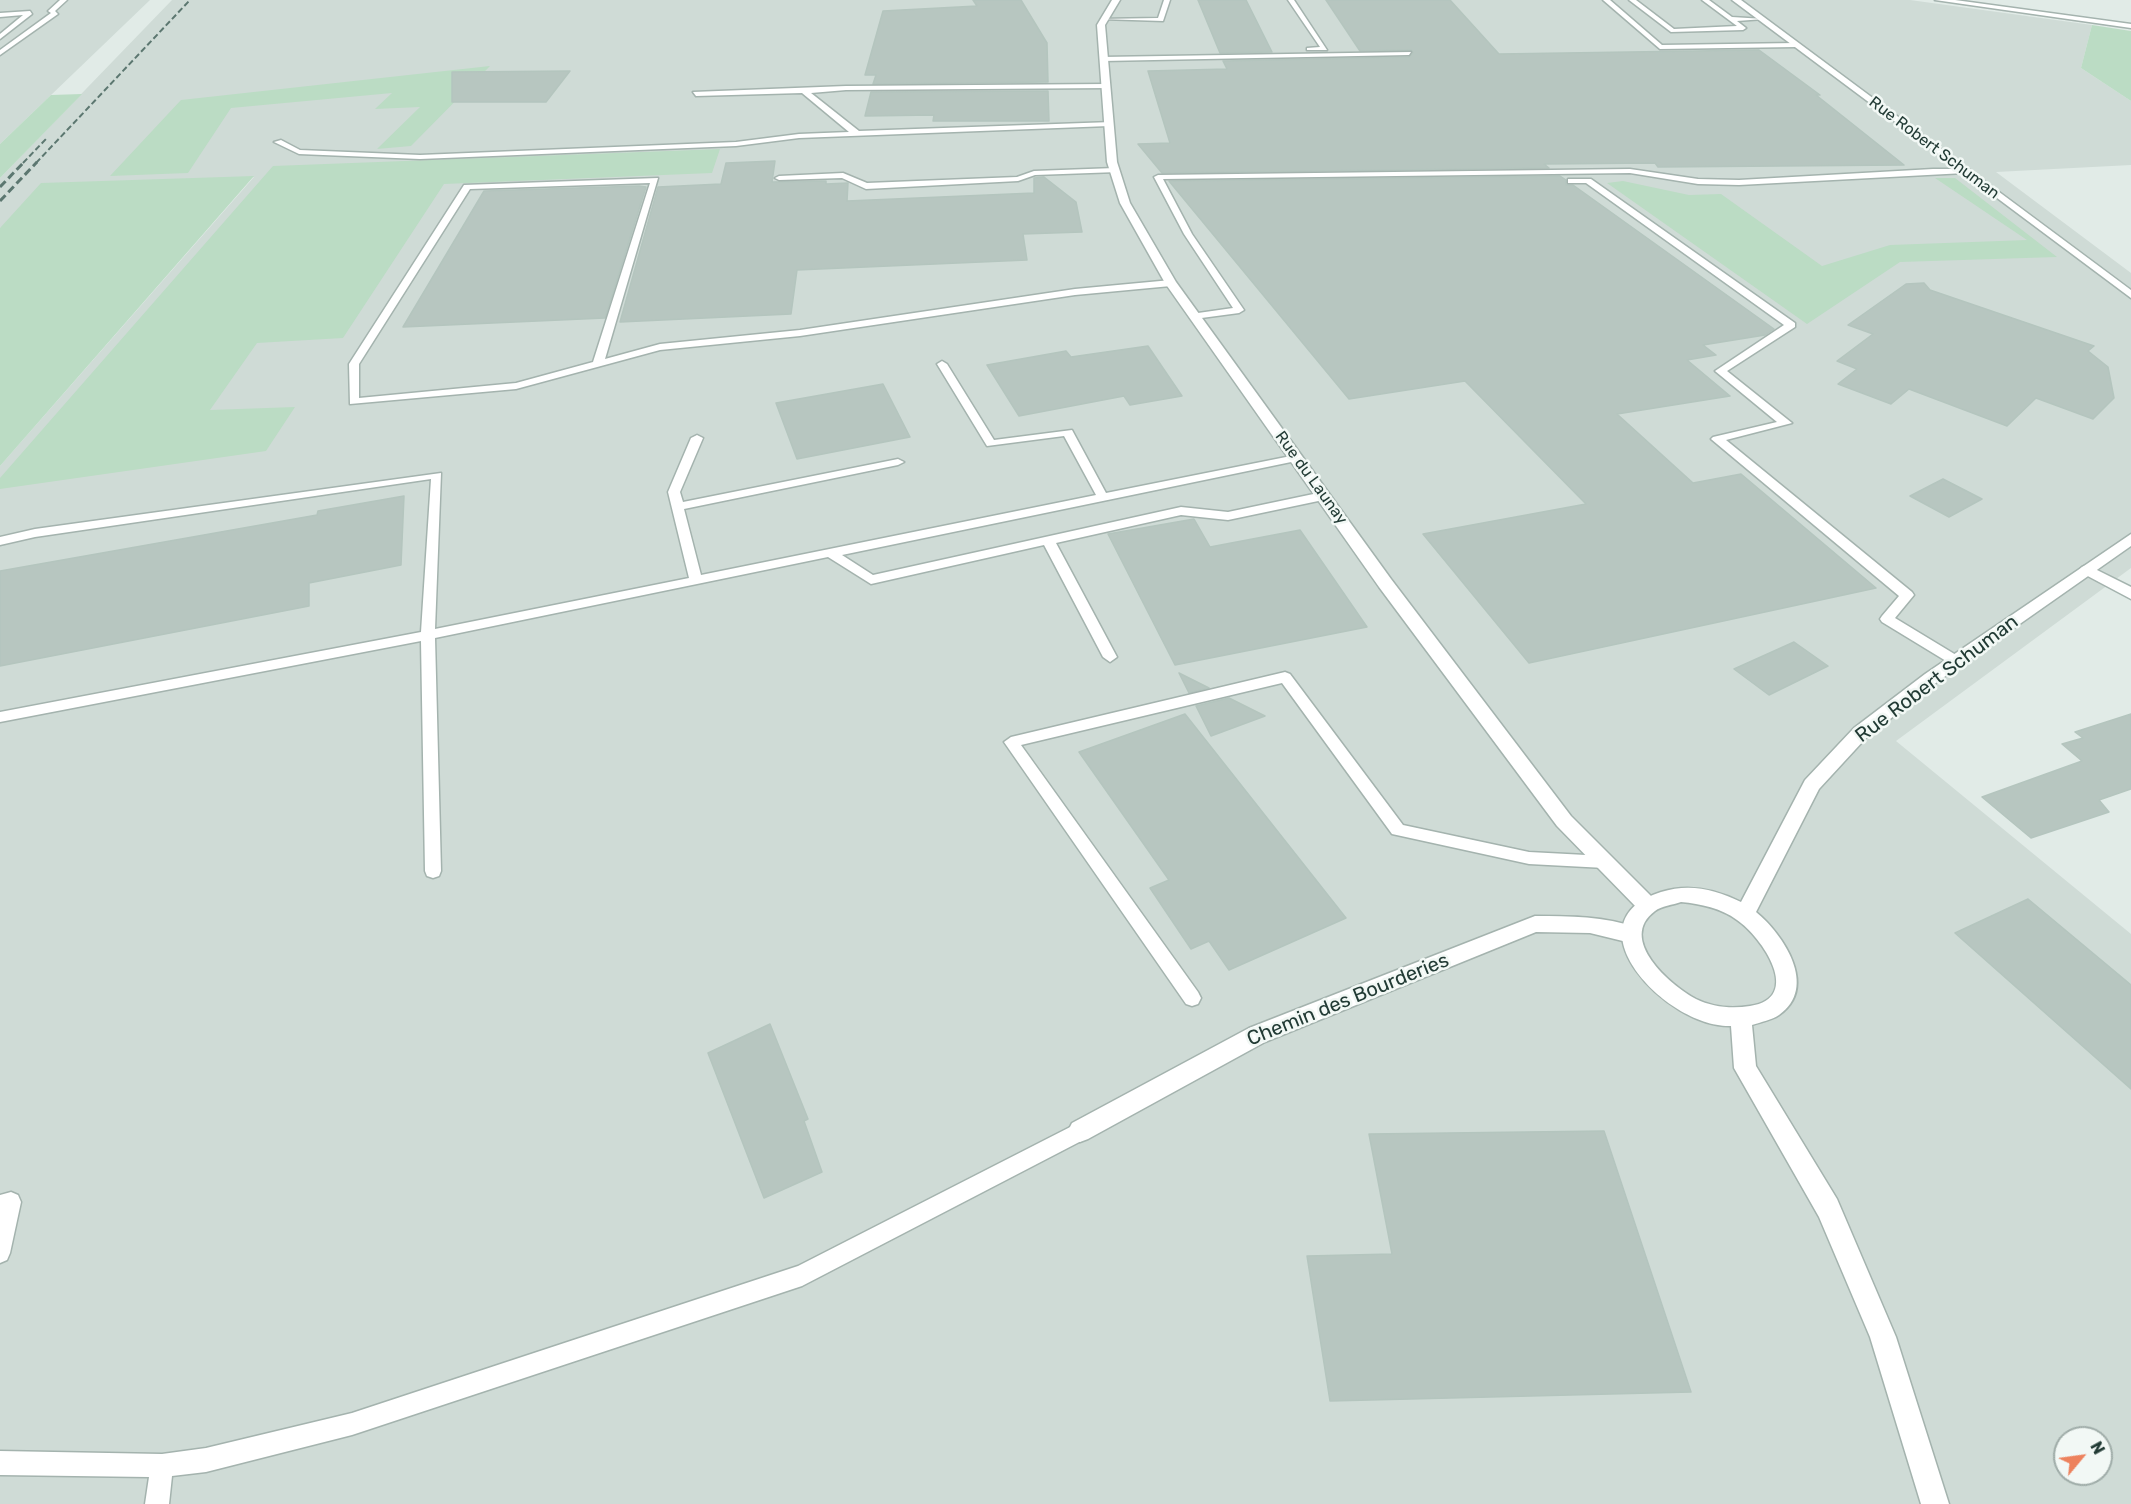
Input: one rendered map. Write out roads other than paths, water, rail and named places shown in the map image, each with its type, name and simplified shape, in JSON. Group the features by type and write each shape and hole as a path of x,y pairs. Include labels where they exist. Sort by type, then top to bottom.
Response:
{"street":[{"name":"Rue du Launay","path":"1116,0 1101,25 1114,170 1125,203 1171,282 1323,496 1564,821 1646,904"},
{"name":"Rue Robert Schuman","path":"1737,0 2131,295"},
{"path":"1939,0 2131,26"},
{"name":"Rue Robert Schuman","path":"1744,914 1812,785 1860,733 1956,661 2131,539"},
{"path":"2087,570 2131,594"},
{"path":"1681,894 1702,896 1724,903 1744,914 1764,930 1779,948 1787,968 1786,987 1779,1003 1763,1014 1741,1018 1716,1016 1690,1007 1666,993 1647,974 1635,954 1631,934 1635,917 1646,904 1662,897 1681,894"},
{"name":"Chemin des Bourderies","path":"1080,1131 1257,1035 1535,924 1590,925 1631,934"},
{"path":"1741,1018 1745,1068 1828,1208 1883,1337 1935,1504"}],"lane":[{"path":"0,53 56,13 51,11 64,0"},
{"path":"1104,19 1161,20 1167,0"},
{"path":"1103,56 1325,49 1291,0"},
{"path":"1606,0 1660,47 1796,45"},
{"path":"1632,0 1673,31 1742,30 1705,0"},
{"path":"0,15 30,13 0,37"},
{"path":"1731,19 1761,19"},
{"path":"1103,56 1408,53"},
{"path":"696,94 804,91 846,87 1106,86"},
{"path":"804,91 857,134"},
{"path":"278,142 299,152 420,158 736,144 800,136 1109,124"},
{"path":"779,178 843,176 866,186 1018,179 1034,173 1114,170"},
{"path":"1194,316 1239,310 1188,234 1158,177 1630,171 1706,182 1822,180 1898,172 1965,171"},
{"path":"1487,174 1506,181 1588,181 1791,325 1720,371 1786,423 1717,439 1907,595 1887,620 1956,661"},
{"path":"598,364 655,180 467,187 354,364 354,402 516,386 598,364 660,347 800,333 1075,292 1171,282"},
{"path":"942,364 991,444 1068,432 1102,496"},
{"path":"696,580 674,492 697,438"},
{"path":"0,717 428,635 1296,458"},
{"path":"678,507 898,462"},
{"path":"0,541 35,533 437,475 428,635 433,871"},
{"path":"829,552 871,580 1182,511 1228,516 1323,496"},
{"path":"1048,540 1110,657"},
{"path":"1192,998 1011,742 1285,677 1398,830 1529,858 1605,862"},
{"path":"0,1463 162,1466 206,1460 352,1424 802,1275 1080,1131"},
{"path":"0,1205 11,1202 0,1252"},
{"path":"157,1504 162,1466"}],"railway":[{"path":"36,163 190,0"},
{"path":"23,163 46,139"},
{"path":"0,187 24,162"},
{"path":"0,201 37,162"}]}
